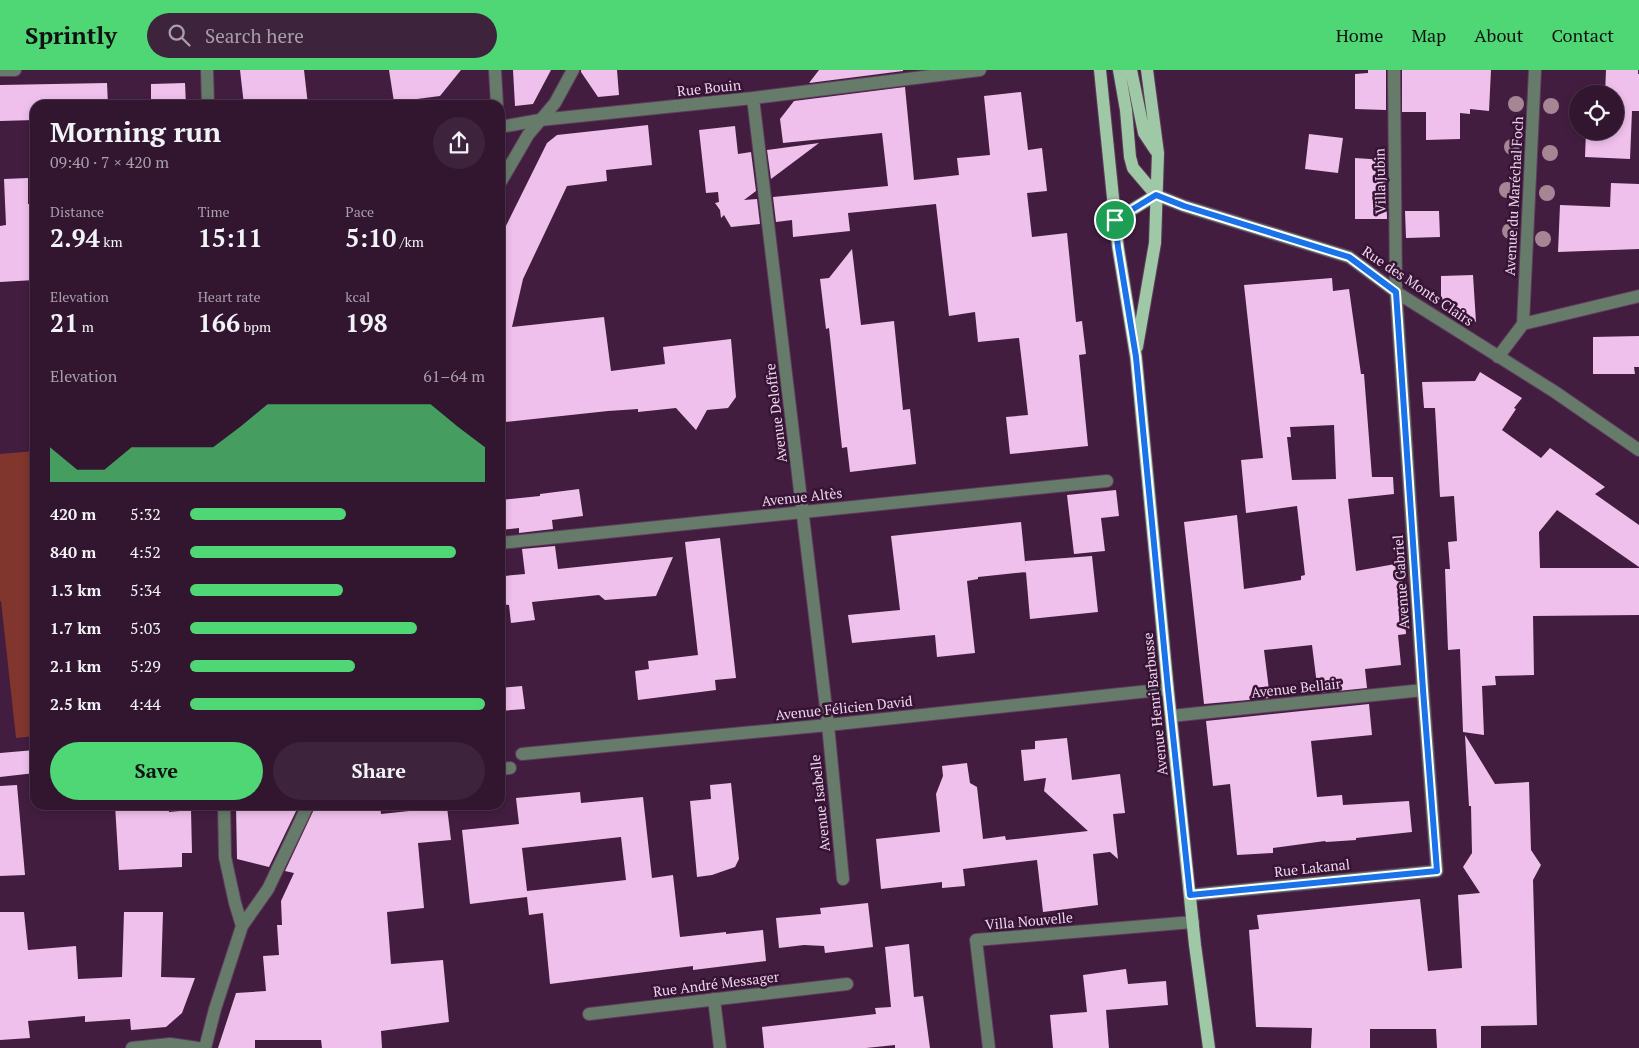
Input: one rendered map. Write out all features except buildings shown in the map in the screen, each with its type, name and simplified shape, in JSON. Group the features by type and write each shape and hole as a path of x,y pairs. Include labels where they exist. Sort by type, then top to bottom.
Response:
{"main road":[{"name":"Avenue Henri Barbusse","path":"1100,70 1118,247 1136,357 1168,689 1193,922 1209,1048"},
{"path":"1115,220 1156,195 1133,168 1119,70"},
{"path":"1130,70 1144,133 1158,153"},
{"name":"Avenue Henri Barbusse","path":"1136,357 1155,243 1158,153 1147,70"}],"street":[{"path":"0,70 15,70"},
{"path":"207,70 208,100"},
{"path":"495,70 497,100"},
{"path":"505,175 528,135 555,103 573,70"},
{"name":"Rue Bouin","path":"505,126 540,120 753,98 980,70"},
{"name":"Villa Jubin","path":"1394,70 1396,292"},
{"name":"Avenue du Maréchal Foch","path":"1523,324 1535,70"},
{"name":"Avenue Deloffre","path":"753,98 828,725"},
{"name":"Rue des Monts Clairs","path":"1156,195 1184,206 1349,257 1396,292 1555,392 1639,450"},
{"name":"Avenue Gabriel","path":"1396,292 1437,871"},
{"path":"1498,357 1523,324 1639,296"},
{"name":"Avenue Altès","path":"505,542 1107,482"},
{"name":"Avenue Félicien David","path":"522,754 828,725 1168,689"},
{"name":"Avenue Bellair","path":"1171,716 1423,690"},
{"name":"Avenue Isabelle","path":"828,725 843,879"},
{"path":"224,810 226,857 235,903 242,926"},
{"path":"205,1048 215,1009 242,926 268,889 306,810"},
{"name":"Rue Lakanal","path":"1190,895 1437,871"},
{"name":"Villa Nouvelle","path":"989,1048 976,940 1193,922"},
{"name":"Rue André Messager","path":"589,1014 847,984"},
{"path":"714,999 720,1048"},
{"path":"132,1048 170,1044 198,1048"}],"shaded area":[{"path":"30,451 30,737 16,738 0,601 0,454"}],"route":[{"path":"1156,195 1184,206 1349,257 1396,292 1437,871 1190,895 1146,474 1136,357 1115,220 1156,195"}]}
